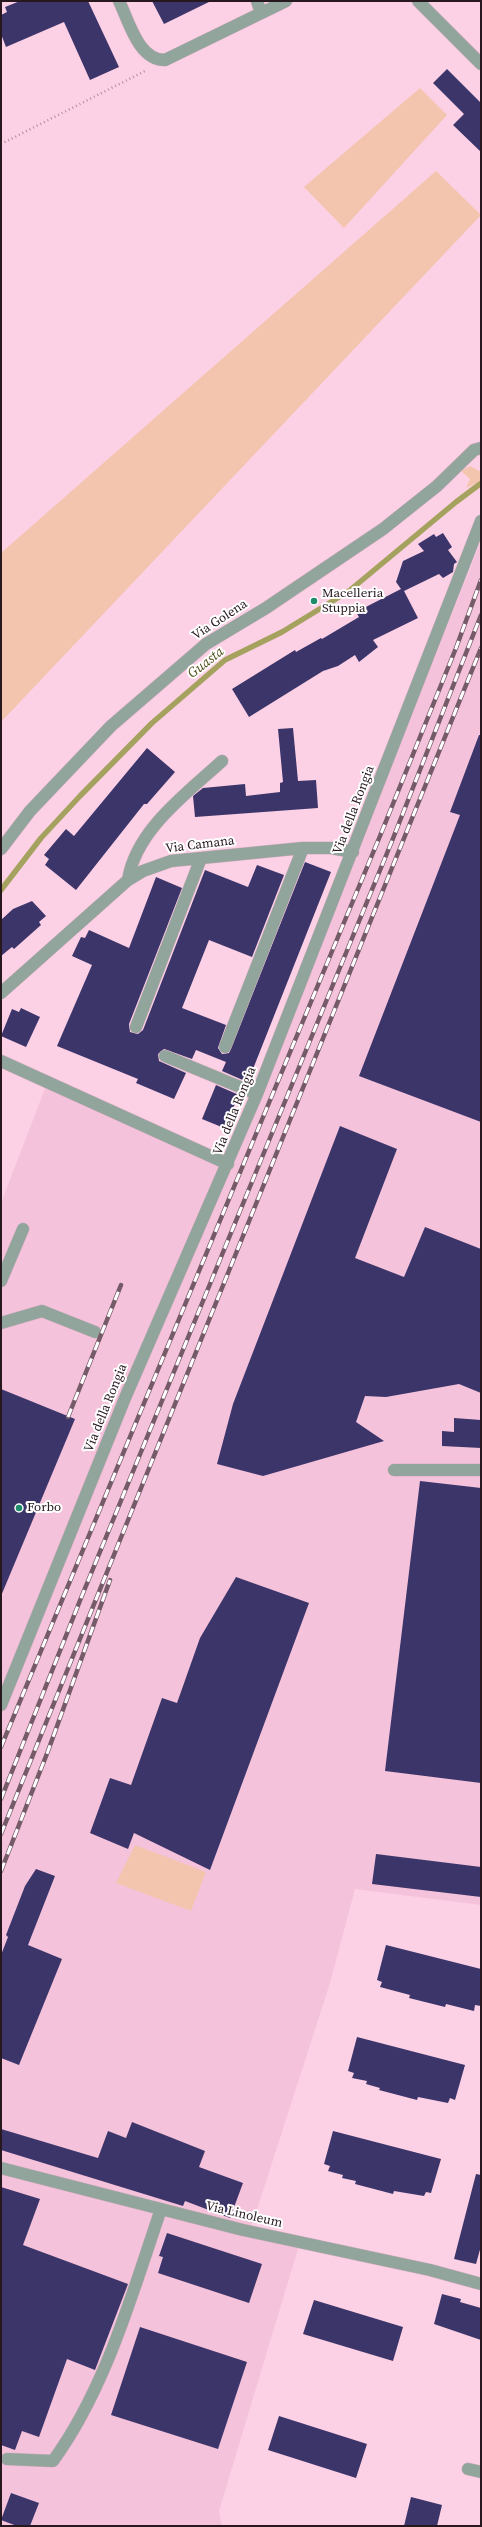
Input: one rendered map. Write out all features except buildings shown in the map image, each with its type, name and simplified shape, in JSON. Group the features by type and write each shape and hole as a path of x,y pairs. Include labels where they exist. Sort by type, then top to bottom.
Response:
{"street":[{"path":"119,1 142,49 150,57 157,60 164,60 286,1"},
{"path":"257,1 260,13"},
{"path":"418,1 481,64"},
{"name":"Via Golena","path":"1,849 30,811 111,726 206,644 266,608 383,529 436,486 474,450 481,448"},
{"name":"Via della Rongia","path":"1,1705 125,1398 228,1164 257,1094 353,852 481,521"},
{"path":"128,880 130,864 145,837 192,788 222,761"},
{"path":"225,1047 303,848"},
{"name":"Via Camana","path":"1,993 128,880 157,865 201,858 303,848 331,848 353,852"},
{"path":"136,1027 201,858"},
{"path":"166,1056 257,1094"},
{"path":"1,1061 228,1164"},
{"path":"1,1281 23,1229"},
{"path":"1,1323 42,1312 95,1332"},
{"path":"394,1470 481,1470"},
{"name":"Via Linoleum","path":"1,2168 243,2230 430,2270 481,2284"},
{"path":"6,2459 53,2461 73,2433 108,2356 161,2209"},
{"path":"468,2469 481,2472"}],"path":[{"path":"1,144 138,77 157,60"}],"shaded area":[{"path":"420,88 447,115 344,228 304,187"},
{"path":"436,171 481,215 1,722 1,553"},
{"path":"470,466 481,472 481,481 466,488 470,479 461,471"},
{"path":"481,541 481,1905 355,1889 330,1983 250,2231 300,2242 219,2511 222,2526 1,2526 1,1203 48,1081 233,1163"},
{"path":"135,1845 206,1872 191,1911 116,1883"}],"waterway":[{"name":"Guasta","path":"1,890 41,838 80,796 152,723 225,660 282,632 349,591 456,502 480,484"}],"railway":[{"path":"1,1747 380,836 456,648 481,580"},
{"path":"1,1799 81,1598 392,841 481,615"},
{"path":"1,1834 481,648"},
{"path":"68,1417 121,1285"},
{"path":"1,1871 48,1751 110,1580"}],"place":[{"name":"Macelleria Stuppia","path":"314,601"},
{"name":"Forbo","path":"19,1508"}]}
